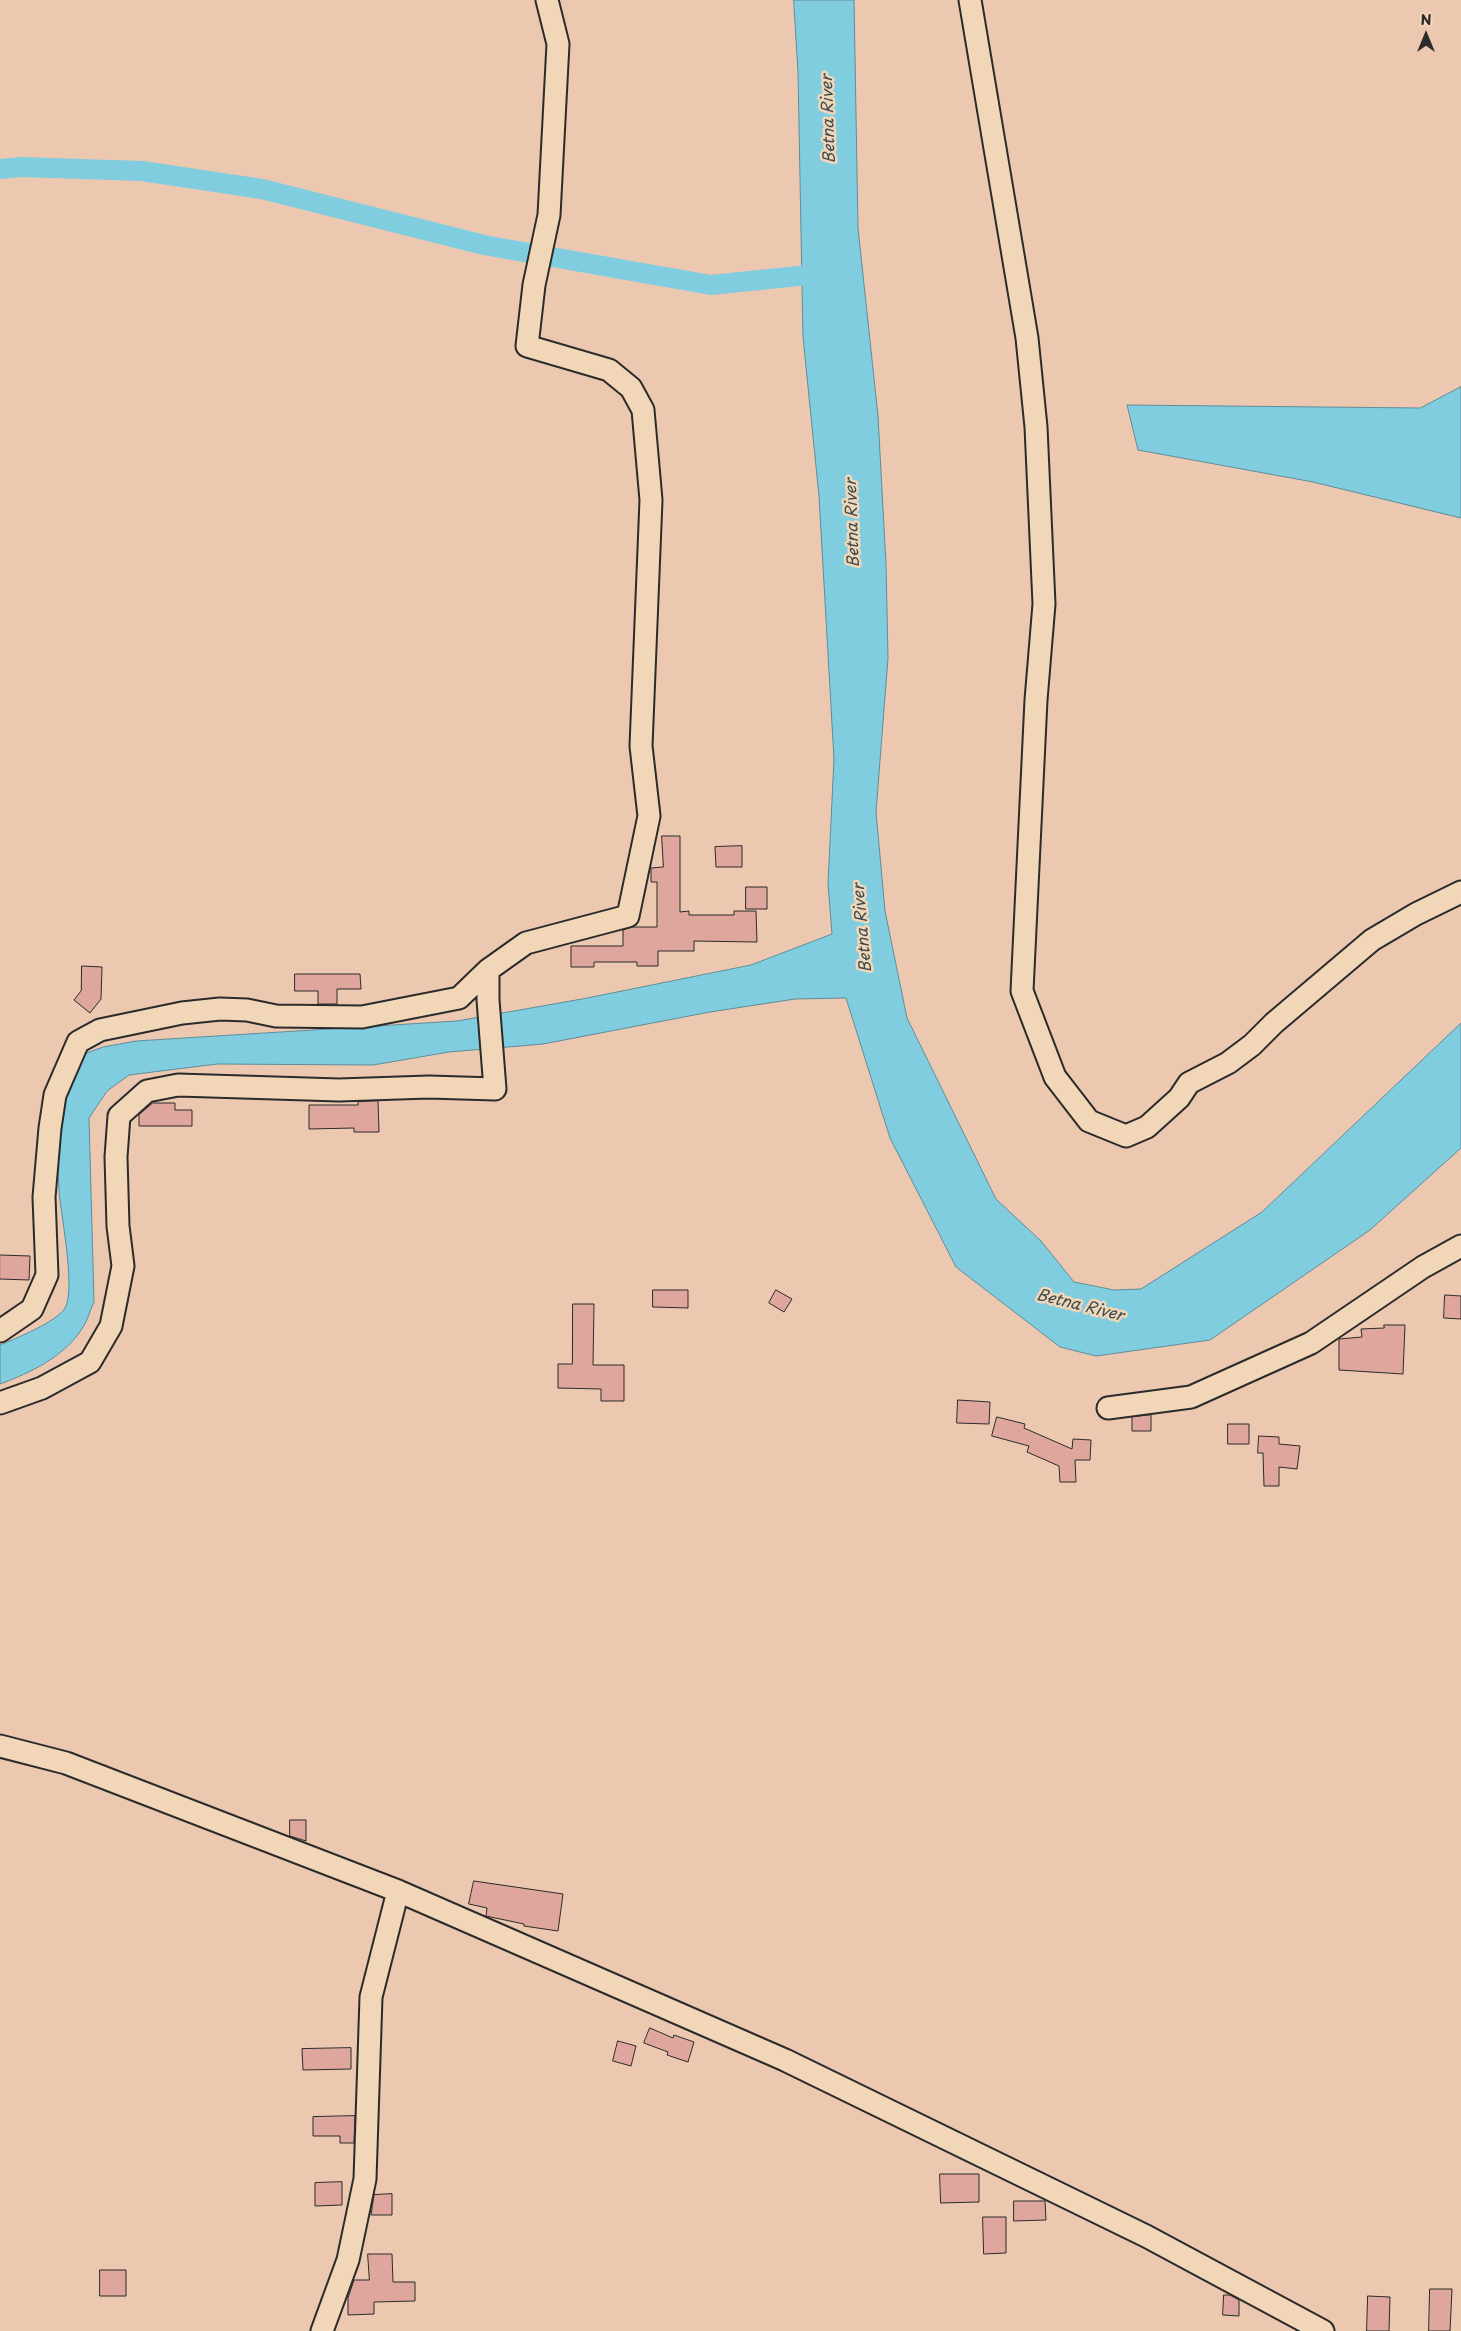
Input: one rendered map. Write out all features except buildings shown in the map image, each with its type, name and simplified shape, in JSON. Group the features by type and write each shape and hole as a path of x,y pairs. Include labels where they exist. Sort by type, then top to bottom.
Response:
{"street":[{"path":"0,1331 32,1308 47,1275 44,1197 50,1128 55,1095 78,1042 100,1030 182,1013 220,1009 247,1010 276,1016 362,1017 459,998 488,970 526,943 628,916 649,816 641,746 651,500 643,410 631,388 609,370 527,346 534,285 549,215 558,44 548,0"},
{"path":"970,0 1025,328 1036,427 1044,604 1036,710 1022,991 1055,1077 1089,1120 1126,1136 1147,1127 1179,1098 1189,1083 1228,1063 1252,1045 1274,1023 1372,940 1416,914 1461,892"},
{"path":"0,1403 42,1388 90,1362 111,1326 123,1266 118,1226 116,1157 119,1116 147,1091 178,1085 339,1090 429,1087 495,1089 495,1067 488,1000 488,970"},
{"path":"1108,1408 1191,1397 1311,1343 1423,1266 1461,1246"},
{"path":"0,1746 66,1763 398,1891 785,2060 1146,2236 1323,2331"},
{"path":"322,2331 348,2260 365,2179 371,1997 398,1891"}],"water":[{"name":"Betna River","path":"794,0 854,0 858,228 878,416 886,564 888,658 876,812 885,911 907,1018 996,1199 1041,1241 1074,1282 1114,1290 1141,1289 1262,1212 1461,1023 1461,1148 1370,1230 1210,1340 1096,1356 1060,1347 956,1267 890,1138 846,998 795,999 710,1012 543,1044 449,1052 373,1065 217,1064 129,1075 107,1091 89,1118 94,1302 88,1318 76,1337 57,1355 35,1369 0,1384 0,1345 36,1329 54,1318 65,1308 68,1299 67,1252 59,1191 58,1134 63,1103 81,1055 103,1047 136,1041 457,1021 582,999 751,965 832,934 828,884 834,759 819,496 803,337 798,72"},
{"path":"1461,387 1461,518 1313,482 1138,450 1127,405 1420,408"}],"waterway":[{"path":"0,169 20,167 142,171 262,189 484,245 711,285 827,273"}]}
